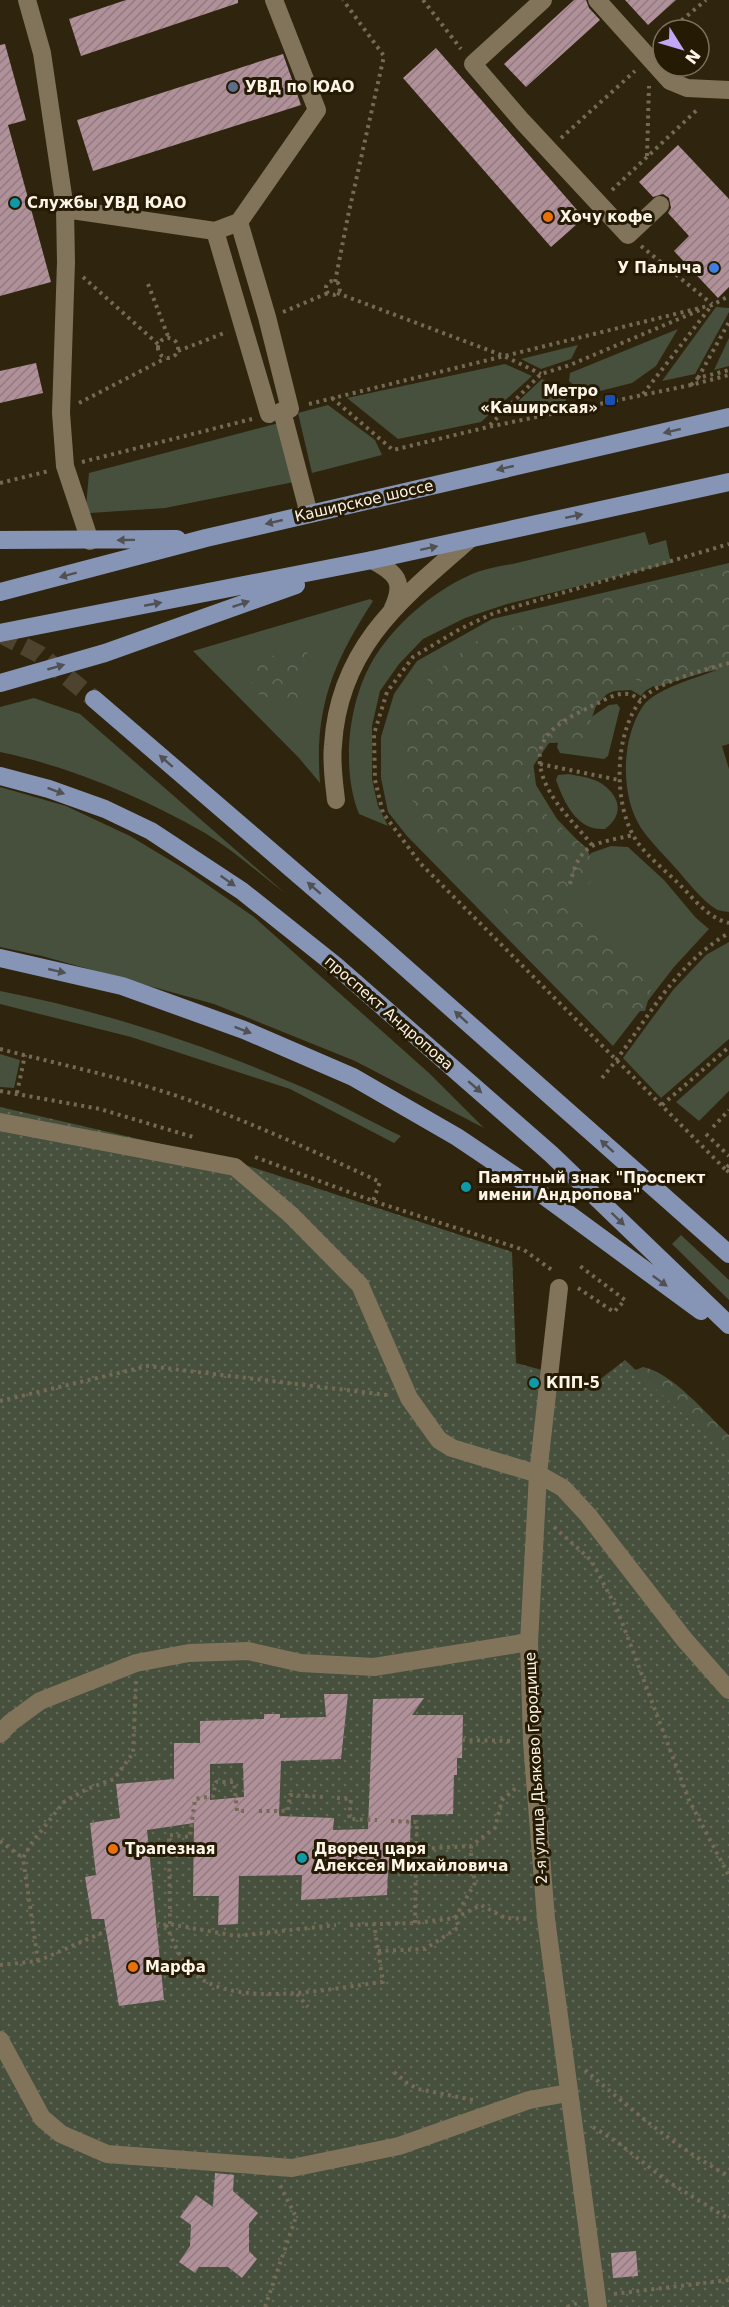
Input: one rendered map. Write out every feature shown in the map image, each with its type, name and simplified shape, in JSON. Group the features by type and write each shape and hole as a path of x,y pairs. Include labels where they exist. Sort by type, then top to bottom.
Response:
{"main road":[{"name":"Каширское шоссе","path":"0,592 206,538 729,417"},
{"path":"0,633 368,561 729,482"},
{"path":"0,540 90,541 206,538"},
{"path":"0,682 105,653 368,561"},
{"path":"94,699 373,939 729,1254"},
{"name":"проспект Андропова","path":"0,776 49,789 151,831 242,891 335,965 551,1154 729,1325"},
{"path":"0,958 122,986 243,1030 353,1077 457,1137 536,1190 729,1332"}],"lane":[{"path":"27,0 42,53 65,209 66,262 61,413 65,466 90,541"},
{"path":"65,209 215,231 239,222 317,110 274,0"},
{"path":"543,0 473,64 628,235 660,205"},
{"path":"597,0 670,81 687,88 724,90"},
{"path":"239,222 267,317 281,411"},
{"path":"215,231 281,411 309,514"},
{"path":"336,800 332,747 342,697 360,652 372,633 392,610 420,582 470,539"},
{"path":"368,561 386,567 399,582 400,593 392,610"},
{"path":"0,1122 235,1167 291,1215 360,1285 409,1398 439,1440 452,1448 538,1474 563,1488 588,1515 684,1638 729,1690"},
{"name":"2-я улица Дьяково Городище","path":"563,1282 538,1474 529,1642 532,1749 546,1919 598,2302"},
{"path":"0,1734 10,1723 40,1701 136,1664 189,1653 248,1651 301,1663 374,1667 529,1642"},
{"path":"0,2040 42,2118 61,2134 108,2154 292,2168 399,2146 529,2100 568,2093"}],"path":[{"path":"337,293 339,287 335,282 348,216 384,56 343,0"},
{"path":"423,0 473,64"},
{"path":"684,18 706,0"},
{"path":"549,150 649,58"},
{"path":"647,157 649,58"},
{"path":"598,203 724,90"},
{"path":"628,235 712,305"},
{"path":"66,262 159,345"},
{"path":"328,293 327,284 335,282"},
{"path":"61,413 166,358 172,358 178,351 176,343 169,339 148,285"},
{"path":"279,314 328,293 332,295 337,293 504,356 541,374"},
{"path":"488,427 541,374 570,365 729,296"},
{"path":"0,483 332,398 712,305"},
{"path":"643,395 712,305"},
{"path":"691,385 698,378 729,322"},
{"path":"166,358 159,353 159,345 163,340 169,339"},
{"path":"332,398 393,450 488,427 691,385 729,373"},
{"path":"698,378 729,373"},
{"path":"728,1169 420,863 383,813 375,780 375,734 387,692 413,657 460,628 494,613 729,544"},
{"path":"729,663 682,677 646,695 641,700 629,725 621,752 618,780 629,828 639,844 706,912 720,921 729,923"},
{"path":"592,845 551,793 543,779 539,753 546,738 564,720 614,695 629,694 641,700"},
{"path":"540,764 618,780"},
{"path":"570,884 583,852 592,845 633,835"},
{"path":"602,1078 652,1006 674,979 702,951 729,933"},
{"path":"662,1105 729,1047"},
{"path":"0,1049 185,1099 258,1127 380,1182 373,1201"},
{"path":"17,1093 25,1055"},
{"path":"0,1091 100,1109 201,1140"},
{"path":"713,1127 729,1110"},
{"path":"706,1134 729,1156"},
{"path":"245,1154 373,1201 524,1250 563,1282 615,1312 625,1300 580,1266"},
{"path":"0,1401 148,1366 409,1398"},
{"path":"536,1512 591,1560 597,1570 617,1609 689,1800 729,1876"},
{"path":"38,1961 23,1858 33,1841 64,1802 87,1789 114,1779 133,1753 136,1664"},
{"path":"416,1849 471,1846 495,1828 502,1800 523,1781 532,1749 462,1740"},
{"path":"244,1811 237,1811 234,1782 216,1782 213,1796 195,1799 190,1837 169,1835 168,1925 186,1965 208,1985 242,1993 297,1994 383,1982 374,1924"},
{"path":"259,1811 288,1811 290,1795 323,1797"},
{"path":"337,1798 351,1798 349,1819 377,1820"},
{"path":"391,1821 417,1822 415,1923"},
{"path":"0,1841 23,1858"},
{"path":"455,1918 475,1883 471,1846"},
{"path":"350,1925 415,1923 455,1918 481,1905 506,1918 546,1919"},
{"path":"378,1951 424,1949 459,1927 455,1918"},
{"path":"156,1926 168,1925 236,1936 336,1925"},
{"path":"0,1965 38,1961 106,1931"},
{"path":"297,1994 308,2007"},
{"path":"563,2051 652,2127 709,2166 729,2176"},
{"path":"394,2072 418,2089 475,2101 486,2115"},
{"path":"572,2115 617,2142 668,2181 729,2219"},
{"path":"265,2307 296,2217 271,2166"},
{"path":"598,2302 729,2280"}],"green space":[{"path":"716,307 729,308 729,312 695,374 662,381"},
{"path":"678,329 656,366 632,383 584,395 569,381 570,373"},
{"path":"729,338 729,366 714,370"},
{"path":"578,345 571,359 541,369 521,359"},
{"path":"505,364 532,376 481,422 398,439 347,398"},
{"path":"542,379 568,393 565,402 513,415 511,408"},
{"path":"328,405 375,440 382,455 312,473 298,413"},
{"path":"279,423 294,482 165,508 90,513 86,507 89,473"},
{"path":"645,532 649,545 666,540 671,563 507,604 465,618 423,639 399,664 380,691 372,726 372,779 378,806 388,826 359,814 353,796 349,757 353,715 358,695 373,660 392,634 415,611 440,591 474,573"},
{"path":"729,563 729,656 680,671 645,691 641,696 631,690 614,691 573,709 532,752 536,785 557,819 583,846 584,865 591,853 611,846 628,847 664,880 696,918 709,929 674,967 613,1046 407,836 388,812 381,778 381,737 394,694 417,661 492,619"},
{"path":"729,567 729,668 706,672 656,687 624,675 596,706 583,742 549,743 529,772 548,817 588,849 595,878 568,901 605,941 654,979 645,1011 599,1013 539,957 513,925 491,886 437,840 403,785 405,725 429,677 478,640 605,596"},
{"path":"370,599 373,601 347,645 329,687 320,732 320,783 299,758 193,651"},
{"path":"302,648 312,657 298,678 302,694 295,701 288,705 252,692 253,662 268,652 279,660"},
{"path":"729,666 729,744 722,746 729,769 729,912 720,911 711,906 641,828 629,800 626,767 630,734 643,706 649,699 696,677"},
{"path":"34,698 80,714 286,894 236,854 205,833 156,807 79,775 0,752 0,707"},
{"path":"617,704 620,708 608,756 604,759 560,753 557,747 559,739 609,705"},
{"path":"569,774 597,781 615,797 618,810 612,823 605,829 584,824 568,807 556,780 558,775"},
{"path":"0,787 66,806 130,836 183,868 254,917 429,1073 484,1128 355,1061 214,1004 42,956 0,947"},
{"path":"729,942 729,1039 661,1098 623,1058 673,990 706,955"},
{"path":"0,991 112,1018 224,1055 308,1090 401,1136 394,1143 290,1089 131,1037 0,1004"},
{"path":"0,1054 20,1060 14,1088 0,1087"},
{"path":"729,1055 729,1091 699,1121 676,1102"},
{"path":"0,1107 230,1160 512,1252 516,1363 594,1384 625,1360 729,1457 729,2307 0,2307"},
{"path":"681,1235 729,1280 729,1300 672,1244"},
{"path":"643,1367 666,1377 729,1435 729,1475 630,1372"}],"building":[{"path":"126,0 238,0 238,3 81,56 69,19"},
{"path":"574,0 586,0 589,8 600,20 526,87 504,64"},
{"path":"625,0 676,0 656,18 651,18 648,25"},
{"name":"Службы УВД ЮАО","path":"5,44 26,120 8,125 51,282 0,296 0,45"},
{"path":"436,48 584,218 551,247 403,78"},
{"name":"УВД по ЮАО","path":"283,54 301,105 93,171 77,120"},
{"path":"678,145 729,199 729,287 718,298 674,251 689,236 668,213 671,208 669,198 663,194 653,197 639,182"},
{"path":"36,363 43,393 0,403 0,371"},
{"name":"Дворец царя Алексея Михайловича","path":"324,1694 348,1694 341,1759 281,1761 279,1816 334,1818 333,1830 368,1829 373,1699 424,1698 412,1715 463,1715 462,1758 457,1758 457,1775 454,1775 453,1814 411,1815 409,1869 388,1870 387,1895 301,1900 302,1875 239,1876 238,1924 218,1925 219,1896 193,1896 194,1823 147,1830 164,2000 119,2006 104,1919 92,1919 85,1877 96,1875 90,1823 120,1818 116,1784 174,1779 174,1743 200,1743 200,1721 264,1719 264,1714 280,1714 280,1718 326,1717","holes":["243,1763 244,1797 210,1800 210,1764"]},
{"path":"215,2173 234,2175 233,2191 258,2213 249,2224 249,2251 257,2259 242,2278 228,2267 199,2267 195,2273 179,2262 190,2246 191,2225 180,2217 196,2195 213,2207"},
{"path":"636,2251 638,2276 613,2278 611,2253"}],"tunnel":[{"path":"0,634 39,654 94,699"}],"place":[{"name":"УВД по ЮАО","path":"233,87"},
{"name":"Службы УВД ЮАО","path":"15,203"},
{"name":"Хочу кофе","path":"548,217"},
{"name":"У Палыча","path":"714,268"},
{"name":"Метро «Каширская»","path":"610,400"},
{"name":"Памятный знак \"Проспект имени Андропова\"","path":"466,1187"},
{"name":"КПП-5","path":"534,1383"},
{"name":"Трапезная","path":"113,1849"},
{"name":"Дворец царя Алексея Михайловича","path":"302,1858"},
{"name":"Марфа","path":"133,1967"}]}
